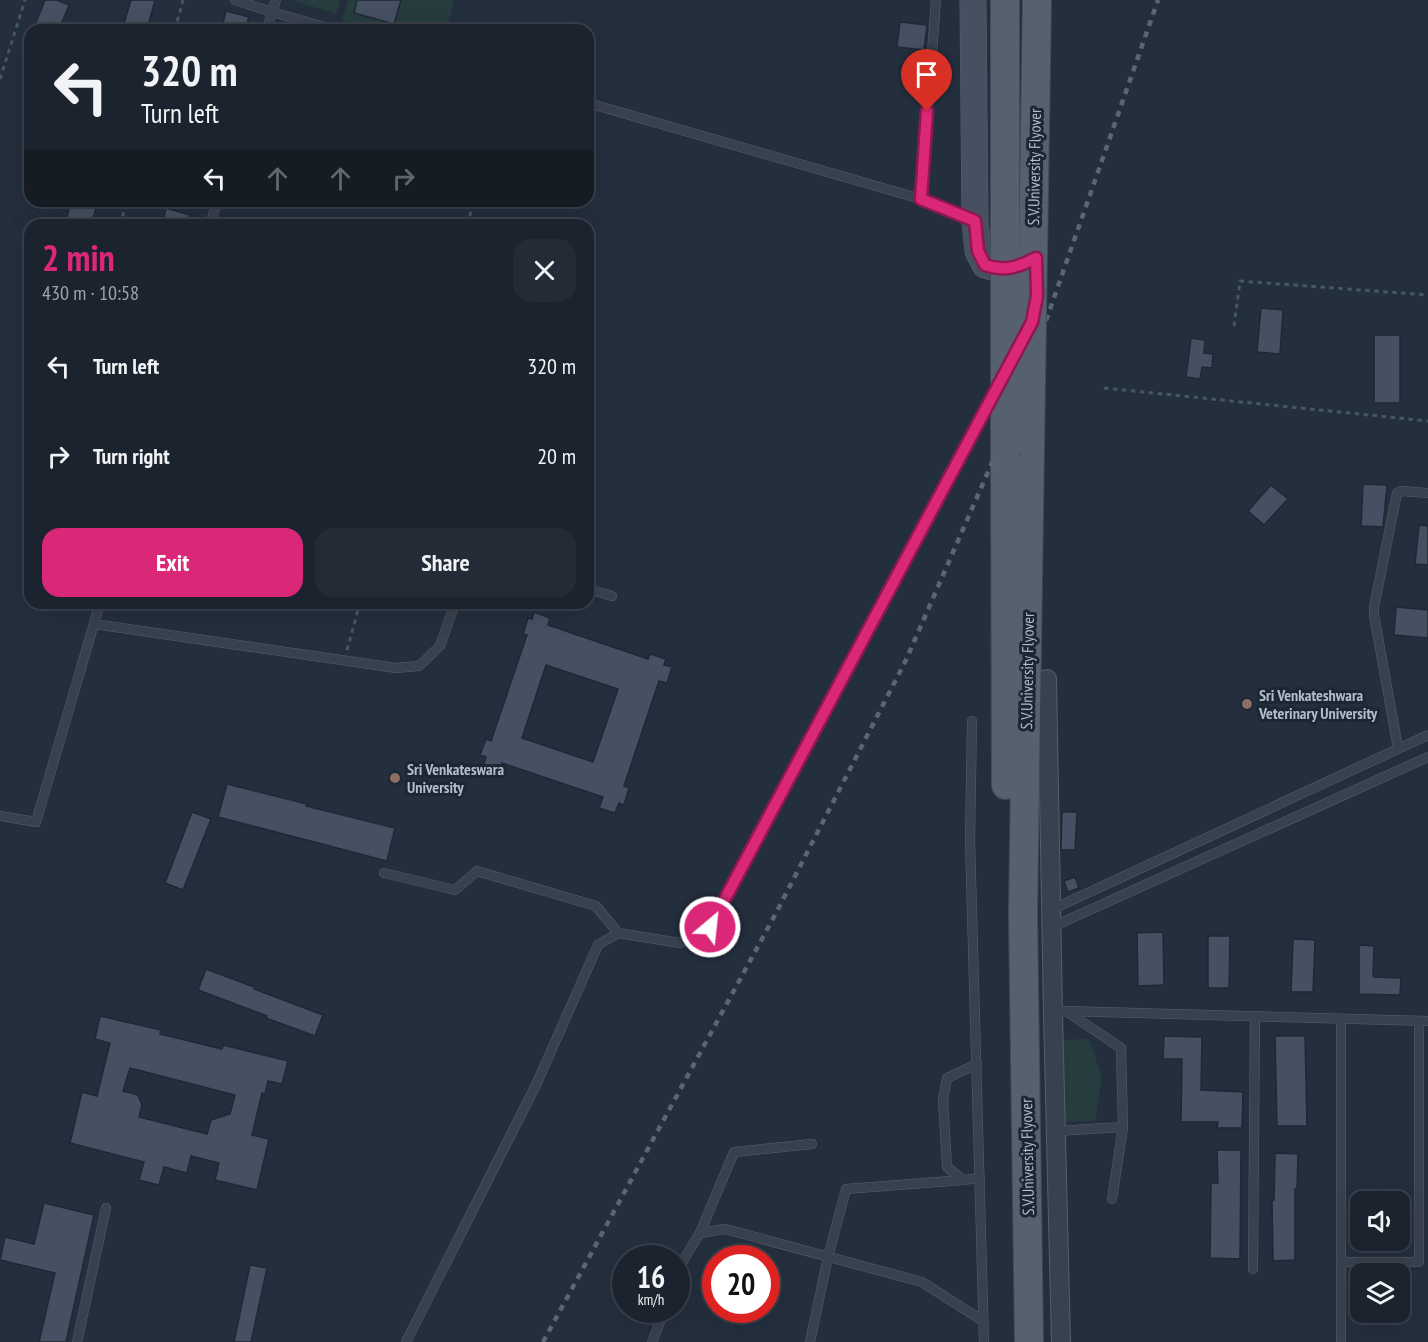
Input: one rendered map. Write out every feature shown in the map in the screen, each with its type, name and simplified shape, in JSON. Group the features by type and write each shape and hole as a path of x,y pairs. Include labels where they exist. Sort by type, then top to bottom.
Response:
{"main road":[{"name":"S.V.University Flyover","path":"1005,0 1007,1055 1010,1342"},
{"name":"S.V.University Flyover","path":"1029,1342 1023,914 1037,0"}],"street":[{"path":"973,0 975,221 978,251 985,265 997,269 1018,267 1036,258 1042,237 1046,178 1050,0"},
{"path":"1047,679 1052,918 1059,1012 1056,1131 1061,1342"}],"lane":[{"path":"235,0 314,24"},
{"path":"269,24 276,0"},
{"path":"921,199 936,0"},
{"path":"594,105 921,199 975,221"},
{"path":"1021,343 1032,322 1037,296 1036,258"},
{"path":"406,1342 536,1085 598,945 618,933 680,943 710,927 1016,353"},
{"path":"1398,748 1374,607 1397,493 1402,491 1428,493"},
{"path":"594,591 612,596"},
{"path":"0,816 36,822 98,609"},
{"path":"94,624 396,668 419,666 440,646 452,609"},
{"path":"972,721 970,840 984,1342"},
{"path":"1052,918 1428,735"},
{"path":"1052,918 1428,757"},
{"path":"384,873 454,890 477,871 596,906 618,933"},
{"path":"1059,1012 1424,1021 1424,1262 1341,1262"},
{"path":"1059,1012 1121,1048 1123,1127 1112,1199"},
{"path":"1253,1269 1255,1016"},
{"path":"1341,1018 1341,1342"},
{"path":"963,1180 947,1167 943,1100 947,1078 977,1064"},
{"path":"1056,1131 1123,1127"},
{"path":"690,1249 700,1233 734,1152 812,1144"},
{"path":"810,1342 828,1257 846,1189 980,1178"},
{"path":"76,1342 106,1208"},
{"path":"700,1233 725,1229 922,1282 983,1321"},
{"path":"652,1342 660,1323"}],"path":[{"path":"0,79 25,0"},
{"path":"177,24 183,0"},
{"path":"1234,326 1240,281 1428,295"},
{"path":"1104,388 1428,421"},
{"path":"345,660 358,609"}],"green space":[{"path":"292,0 340,0 336,14"},
{"path":"348,0 454,0 448,24 356,24 342,20"},
{"path":"1089,1039 1102,1077 1095,1121 1058,1122 1056,1040"}],"building":[{"path":"45,0 57,0 69,5 61,24 35,24"},
{"path":"131,0 155,0 149,24 124,24"},
{"path":"357,0 401,0 394,24 354,13"},
{"path":"226,11 249,17 247,24 223,24"},
{"path":"900,22 927,25 924,50 897,47"},
{"path":"70,207 96,207 93,219 66,219"},
{"path":"166,208 190,215 189,219 163,219"},
{"path":"1261,308 1283,310 1280,354 1257,352"},
{"path":"1374,335 1400,335 1400,403 1374,403"},
{"path":"1191,338 1205,340 1204,353 1213,354 1212,368 1202,367 1200,379 1186,377"},
{"path":"1363,484 1387,485 1383,527 1361,526"},
{"path":"1271,485 1288,499 1264,525 1248,511"},
{"path":"1419,525 1428,526 1428,565 1415,564"},
{"path":"1396,607 1428,610 1428,638 1394,635"},
{"path":"534,612 550,618 548,625 648,659 650,654 666,659 664,665 672,667 667,683 659,681 624,786 629,788 624,805 619,803 615,813 599,808 603,797 502,763 499,772 483,767 486,757 480,755 486,739 491,741 527,635 523,634 528,618 532,619","holes":["546,665 618,689 593,762 522,738"]},
{"path":"227,784 395,828 387,861 218,817"},
{"path":"192,812 211,819 183,890 165,883"},
{"path":"1062,812 1077,812 1075,850 1061,850"},
{"path":"1075,877 1079,888 1068,892 1064,881"},
{"path":"1163,932 1164,985 1138,986 1137,933"},
{"path":"1208,936 1230,936 1229,988 1208,988"},
{"path":"1293,939 1315,940 1313,992 1291,992"},
{"path":"1359,945 1374,946 1374,977 1401,978 1400,995 1359,994"},
{"path":"206,969 323,1015 315,1036 198,990"},
{"path":"100,1016 161,1030 160,1034 222,1049 223,1045 288,1061 282,1084 268,1081 265,1094 262,1093 252,1135 269,1139 257,1190 215,1180 219,1163 191,1156 187,1173 164,1167 159,1185 139,1180 144,1162 70,1143 82,1092 97,1096 110,1043 95,1039","holes":["130,1068 235,1095 230,1114 211,1120 207,1134 139,1117 142,1105 138,1095 123,1091"]},
{"path":"1164,1036 1202,1037 1201,1090 1243,1092 1242,1128 1217,1128 1218,1122 1181,1122 1182,1059 1163,1059"},
{"path":"1275,1036 1305,1036 1307,1126 1277,1126"},
{"path":"1217,1150 1241,1150 1240,1259 1210,1258 1211,1183 1218,1183"},
{"path":"1275,1153 1298,1154 1297,1189 1295,1189 1295,1260 1273,1261 1272,1200 1274,1200"},
{"path":"44,1203 94,1215 66,1342 39,1342 55,1273 0,1260 5,1237 34,1244"},
{"path":"250,1265 267,1268 251,1342 234,1342"}],"railway":[{"path":"543,1342 775,915 906,660 995,456 1041,335 1158,0"}],"place":[{"name":"Sri Venkateshwara Veterinary University","path":"1247,704"},
{"name":"Sri Venkateswara University","path":"395,778"}],"route":[{"path":"710,927 1032,322 1037,296 1036,258 1018,267 997,269 985,265 978,251 975,221 921,199 927,111"}]}
